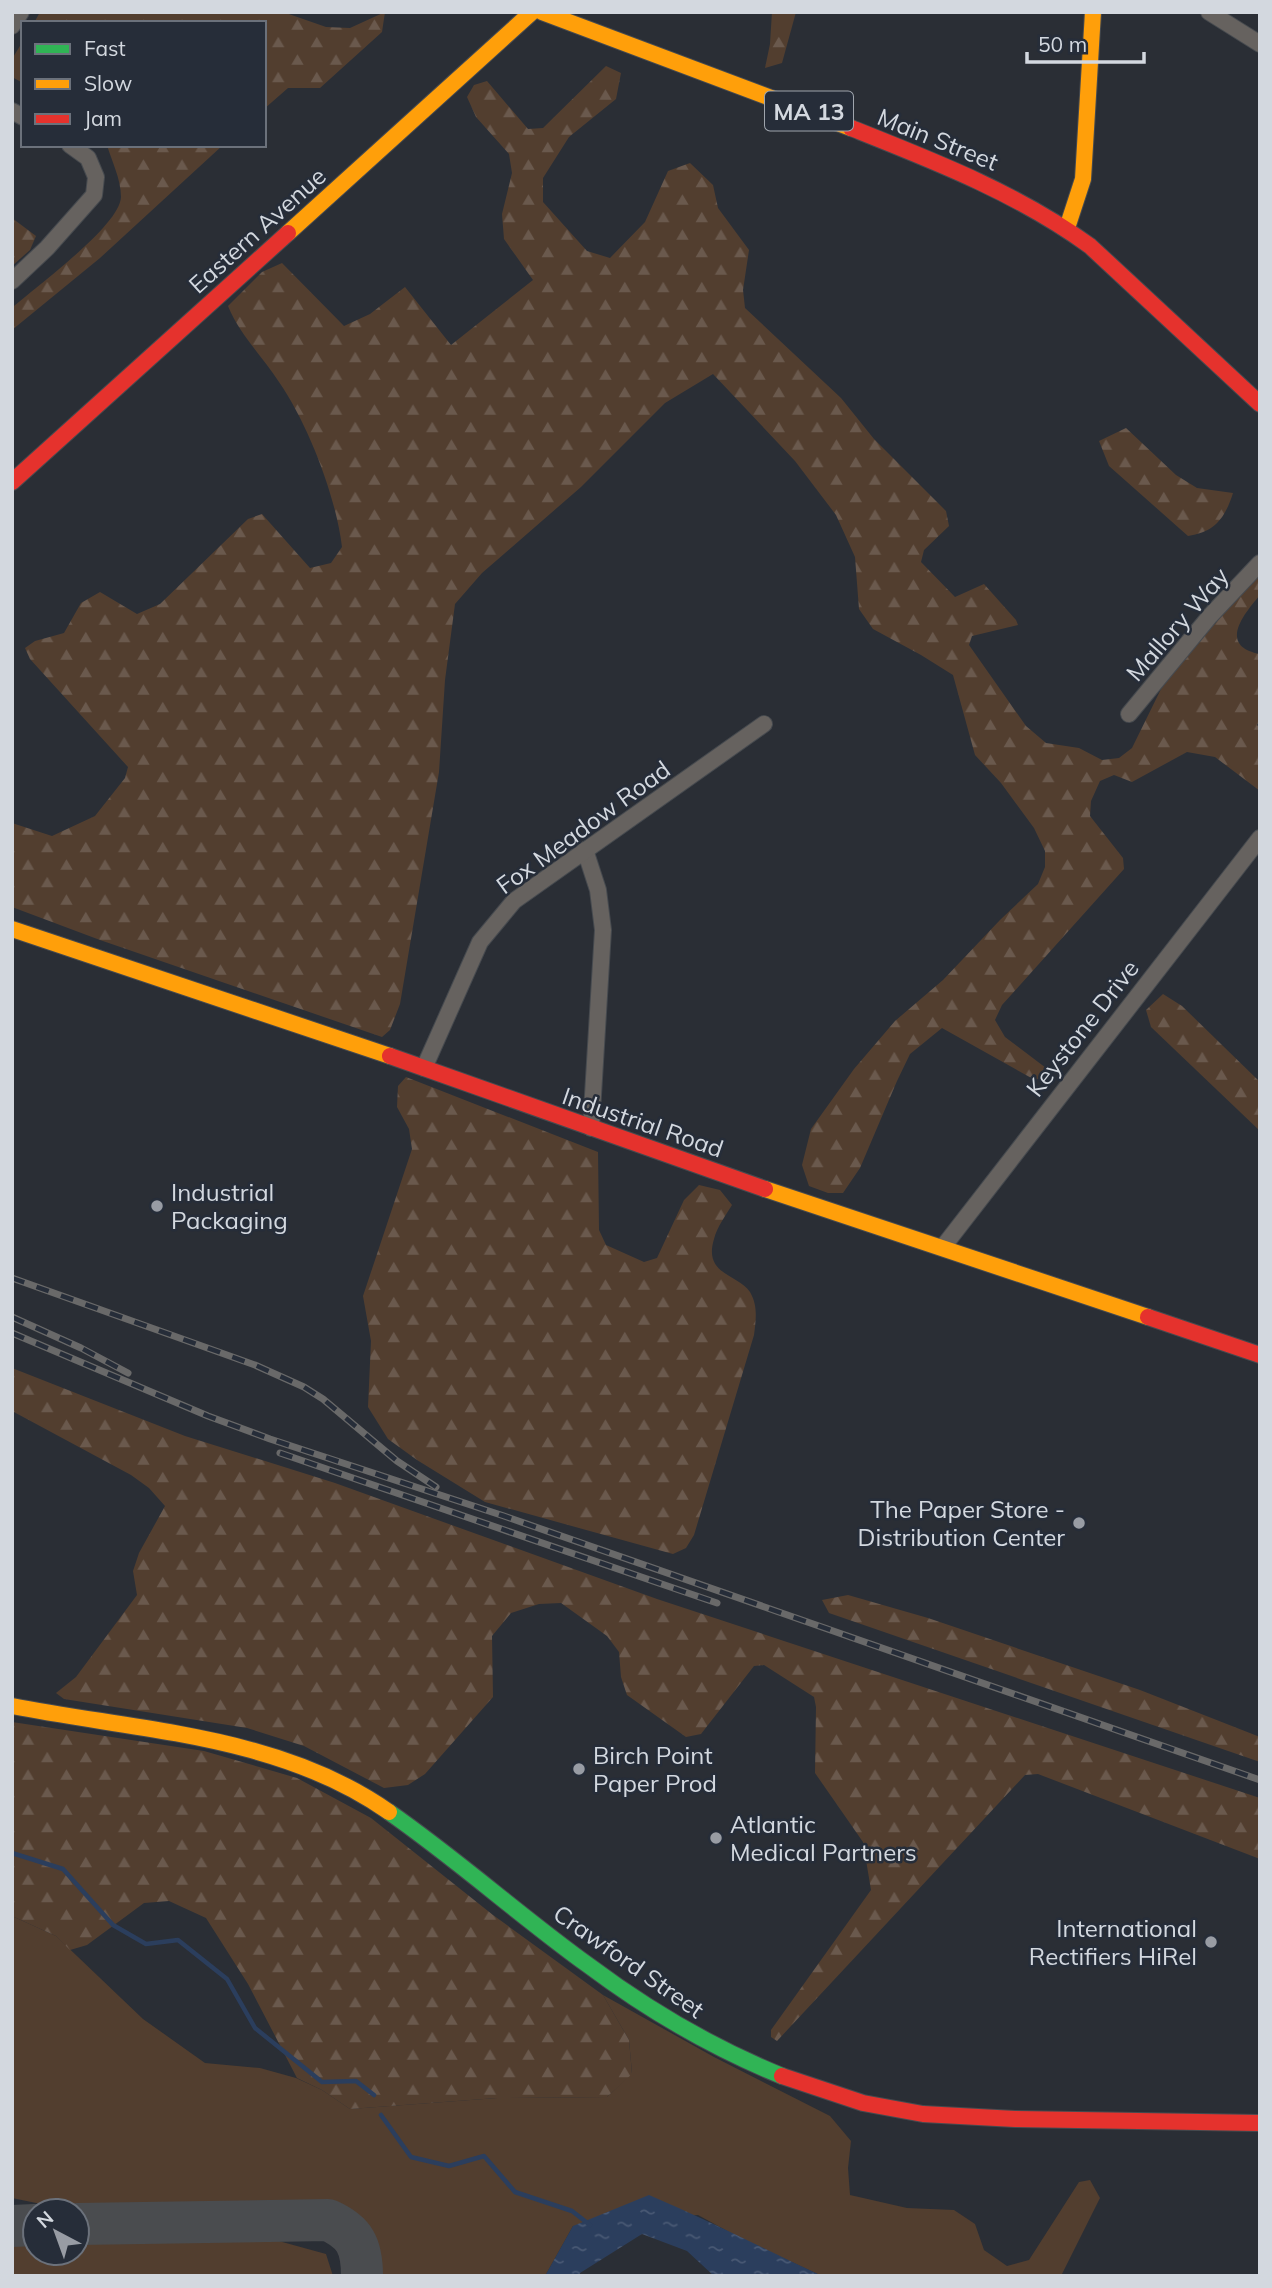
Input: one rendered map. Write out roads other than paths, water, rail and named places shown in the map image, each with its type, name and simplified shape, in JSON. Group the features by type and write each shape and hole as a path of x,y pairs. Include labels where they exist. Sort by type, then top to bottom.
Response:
{"street":[{"path":"12,26 20,12"},
{"name":"Eastern Avenue","path":"12,482 532,12"},
{"name":"Main Street","path":"542,12 747,87 1018,198 1067,229 1115,268 1260,404"},
{"path":"1067,229 1083,179 1093,12"},
{"path":"1209,12 1260,44"},
{"path":"12,281 47,248 94,195 96,177 88,158 73,147"},
{"name":"Mallory Way","path":"1129,714 1210,616 1260,563"},
{"name":"Fox Meadow Road","path":"424,1068 480,942 513,901 764,723"},
{"name":"Keystone Drive","path":"943,1247 1260,838"},
{"path":"585,850 598,890 603,930 591,1128"},
{"name":"Industrial Road","path":"12,929 424,1068 790,1198 943,1247 1260,1356"},
{"name":"Crawford Street","path":"12,1706 56,1716 227,1744 270,1755 349,1787 399,1820 625,1992 733,2056 835,2095 879,2107 932,2114 1023,2119 1260,2123"}],"water":[{"path":"649,2195 822,2276 714,2276 687,2251 642,2234 579,2276 545,2276 573,2226"}],"waterway":[{"path":"12,1853 63,1869 113,1925 146,1944 178,1940 227,1979 255,2028 322,2082 356,2081 374,2095"},
{"path":"381,2115 411,2157 449,2166 484,2156 515,2192 572,2211 590,2225"}],"railway":[{"path":"12,1278 255,1365 304,1387 323,1399 397,1461 436,1487"},
{"path":"12,1317 128,1373"},
{"path":"12,1333 208,1416 270,1439 504,1516 1260,1780"},
{"path":"280,1453 717,1603"}],"place":[{"name":"Industrial Packaging","path":"157,1206"},
{"name":"The Paper Store - Distribution Center","path":"1079,1523"},
{"name":"Birch Point Paper Prod","path":"579,1769"},
{"name":"Atlantic Medical Partners","path":"716,1838"},
{"name":"International Rectifiers HiRel","path":"1211,1942"}]}
